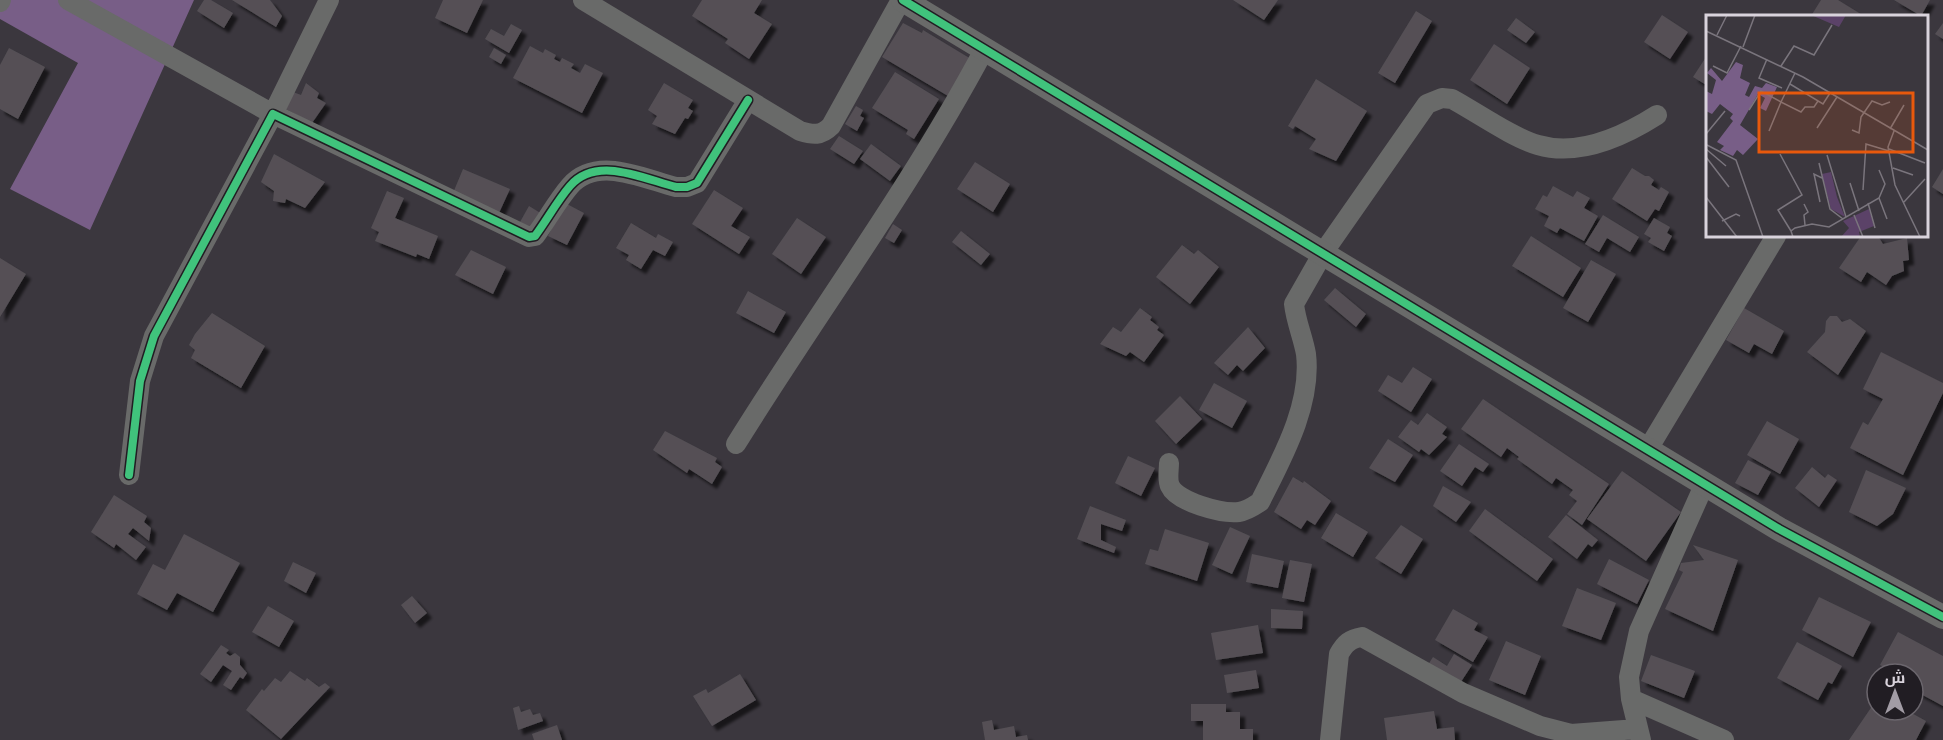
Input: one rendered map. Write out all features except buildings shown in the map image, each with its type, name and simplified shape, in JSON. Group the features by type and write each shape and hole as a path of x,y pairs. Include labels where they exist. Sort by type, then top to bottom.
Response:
{"street":[{"path":"68,0 273,114 529,237 535,236 571,184 586,173 605,169 676,187 687,187 698,183 748,100"},
{"path":"129,475 140,381 154,336 273,114 329,0"},
{"path":"583,0 800,131 811,134 823,133 831,126 902,0 1779,529 1943,617"},
{"path":"736,444 903,190 952,111 984,50"},
{"path":"1169,463 1168,484 1174,494 1184,499 1217,510 1238,512 1260,502 1296,424 1304,392 1306,352 1294,304 1323,253 1427,104 1434,100 1452,99 1536,145 1552,148 1602,142 1632,131 1657,115"},
{"path":"1648,450 1775,237"},
{"path":"1330,740 1340,654 1345,644 1352,638 1362,637 1371,639 1463,693 1540,726 1571,734 1639,735 1630,699 1629,677 1639,631 1705,483"},
{"path":"1630,699 1724,740"}],"shaded area":[{"path":"0,0 194,0 90,230 10,189 78,63 0,19"}],"cycle path":[{"path":"903,0 1779,529 1943,617"},
{"path":"129,475 140,381 154,336 273,114 529,237 535,236 570,186 581,177 593,172 621,172 676,187 687,187 697,183 748,100"}]}
